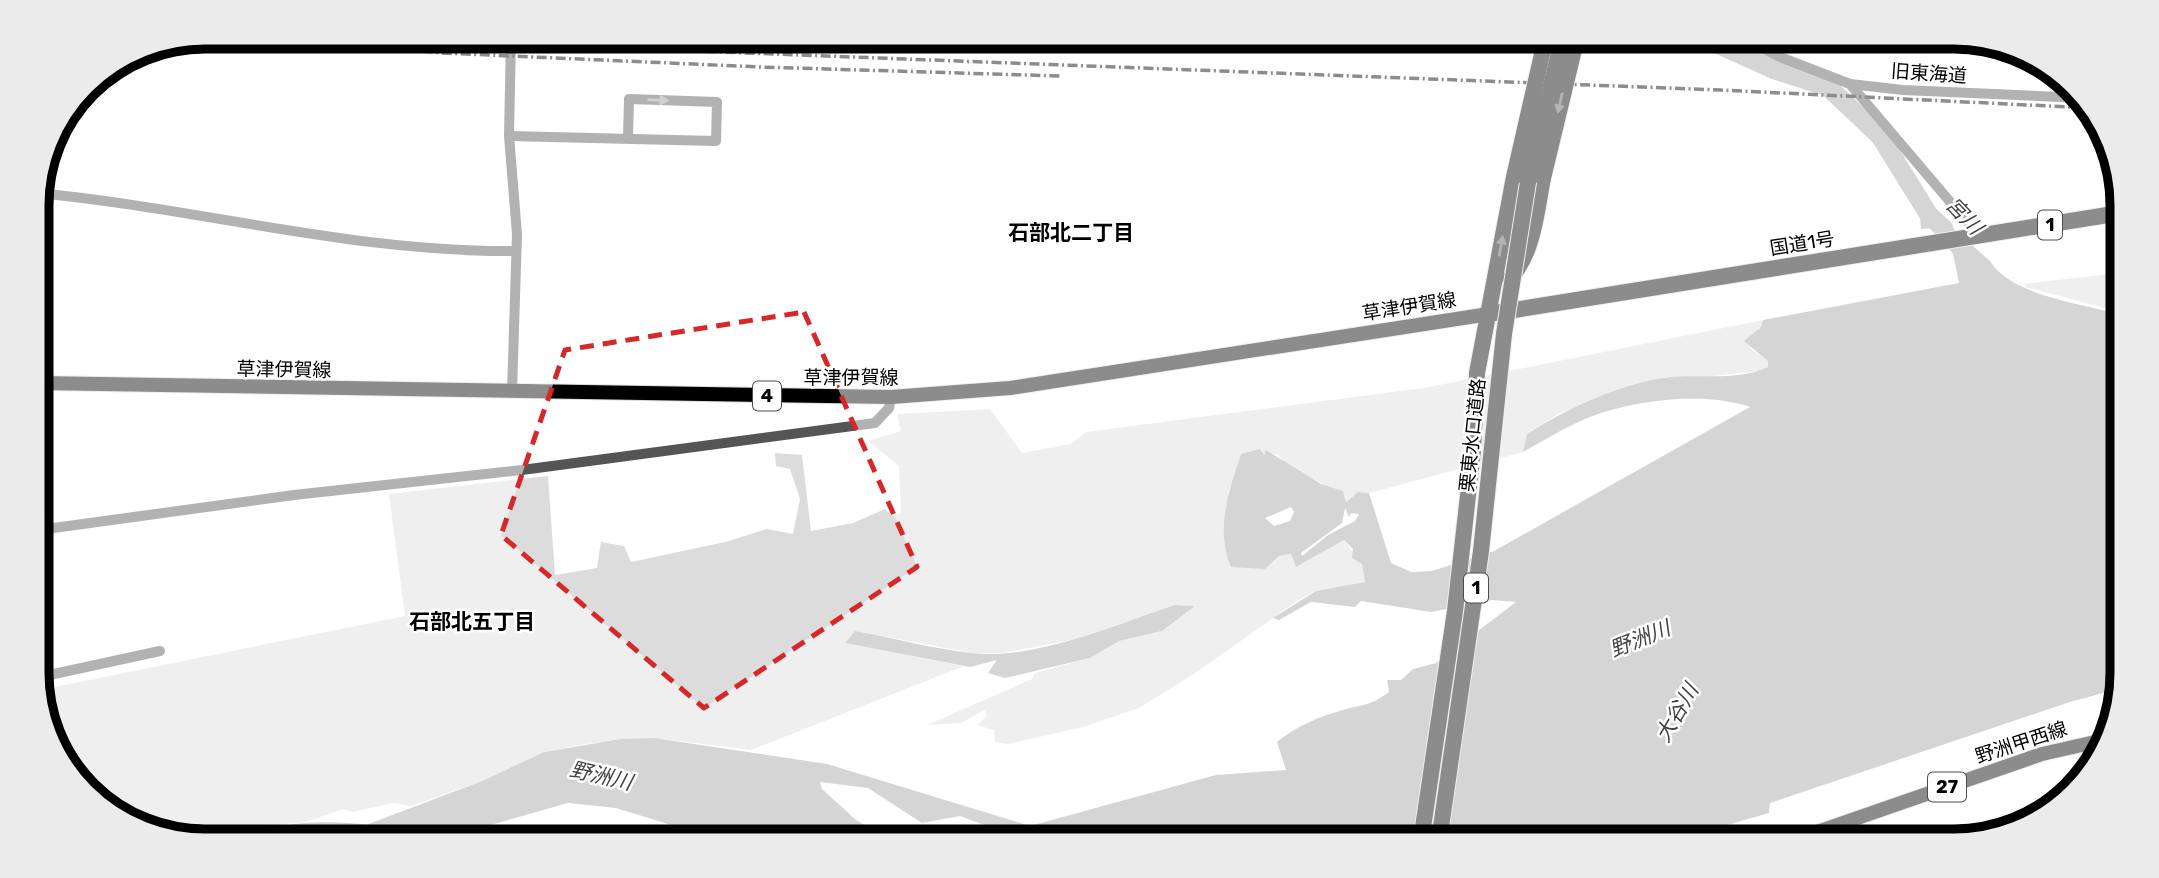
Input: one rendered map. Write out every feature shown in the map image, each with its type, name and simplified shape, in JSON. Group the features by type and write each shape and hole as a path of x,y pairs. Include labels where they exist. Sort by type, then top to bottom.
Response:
{"highway":[{"name":"1","path":"1489,314 1514,177 1543,49"},
{"name":"栗東水口道路","path":"1442,829 1481,551 1517,241 1542,118 1560,49"},
{"name":"1","path":"1489,314 1503,288 1523,264 1531,241 1542,178 1574,49"},
{"name":"国道1号","path":"1489,314 2110,215"},
{"name":"栗東水口道路","path":"1423,829 1453,624 1473,452 1477,373 1489,314"}],"main road":[{"name":"草津伊賀線","path":"49,383 891,397 1010,388 1489,314"},
{"name":"野洲甲西線","path":"1826,829 2042,754 2093,742"}],"street":[{"path":"511,49 509,136 516,251 512,392"},
{"name":"旧東海道","path":"1764,49 1850,83 1903,90 2067,98"},
{"path":"1850,83 1975,238"},
{"path":"509,136 716,141 718,102 629,99 628,138"},
{"path":"49,194 154,206 319,236 516,251"},
{"path":"49,529 294,495 522,470 875,423 889,408 891,397"},
{"path":"49,675 160,650"}],"highlighted area":[{"path":"804,312 917,567 704,708 501,535 565,350"}],"shaded area":[{"path":"2110,274 2110,310 2026,287 2024,284"},
{"path":"1763,320 1750,348 1768,361 1768,367 1760,371 1638,384 1558,414 1527,434 1523,452 1369,493 1358,492 1345,502 1346,496 1288,466 1277,454 1264,455 1260,450 1241,454 1228,493 1265,569 1279,556 1291,554 1296,567 1344,540 1362,564 1365,582 1316,591 1297,601 1197,672 1139,708 1083,727 1008,744 995,742 994,730 977,725 987,716 985,710 961,723 927,725 1032,679 1035,673 1090,658 1119,641 1162,631 1194,606 1175,605 1093,636 1002,653 973,653 855,631 845,643 964,666 751,750 654,738 585,744 544,752 482,781 411,806 393,803 353,812 343,809 303,823 185,828 136,813 102,790 75,760 57,723 52,703 50,688 405,616 389,494 548,476 555,575 597,568 601,542 624,546 631,562 725,542 767,529 793,534 800,499 790,469 776,466 775,453 802,455 811,531 853,523 885,509 892,516 901,513 899,466 868,441 901,431 897,414 990,409 1022,453 1071,444 1086,432 1424,388"}],"water":[{"path":"1930,208 2013,282 2067,302 2110,312 2109,691 1770,803 1769,813 1717,829 995,829 960,816 922,823 868,788 820,782 822,789 856,820 871,829 684,829 616,808 568,803 477,829 283,828 310,823 366,825 482,781 544,752 621,739 654,738 827,764 1030,826 1216,775 1286,770 1277,742 1317,719 1377,700 1389,692 1387,680 1401,680 1413,669 1436,663 1516,602 1492,600 1431,612 1361,601 1355,607 1311,602 1279,620 1273,618 1316,591 1365,582 1362,564 1352,558 1353,549 1344,540 1296,567 1291,554 1279,556 1265,569 1231,567 1226,553 1224,524 1228,495 1241,454 1260,449 1264,455 1266,450 1321,484 1343,491 1346,502 1358,492 1369,493 1391,563 1411,572 1432,571 1494,551 1750,407 1711,399 1689,399 1623,407 1585,419 1523,452 1527,434 1578,406 1634,384 1672,377 1745,374 1768,367 1768,361 1744,341 1760,328 1763,320 1959,283 1953,254 1933,228 1921,229 1920,215","holes":["1291,507 1294,512 1290,521 1274,526 1265,518","1345,508 1349,517 1351,513 1359,514 1355,521 1328,535 1302,556 1301,553 1342,523"]},
{"path":"1175,605 1195,606 1162,631 1119,641 1090,658 1005,678 988,673 997,660 970,667 845,643 855,631 928,646 997,654 1075,639"}],"waterway":[{"name":"宮川","path":"1729,49 1775,70 1828,87 1880,136 1929,215 1944,229"}],"railway":[{"path":"397,49 760,67 1060,76"},
{"path":"642,49 1720,90 2075,107"}],"district":[{"name":"石部北二丁目","path":"1071,233"},
{"name":"石部北五丁目","path":"472,622"}],"water label":[{"name":"野洲川","path":"1640,639"},
{"name":"大谷川","path":"1677,713"},
{"name":"野洲川","path":"601,776"}]}
